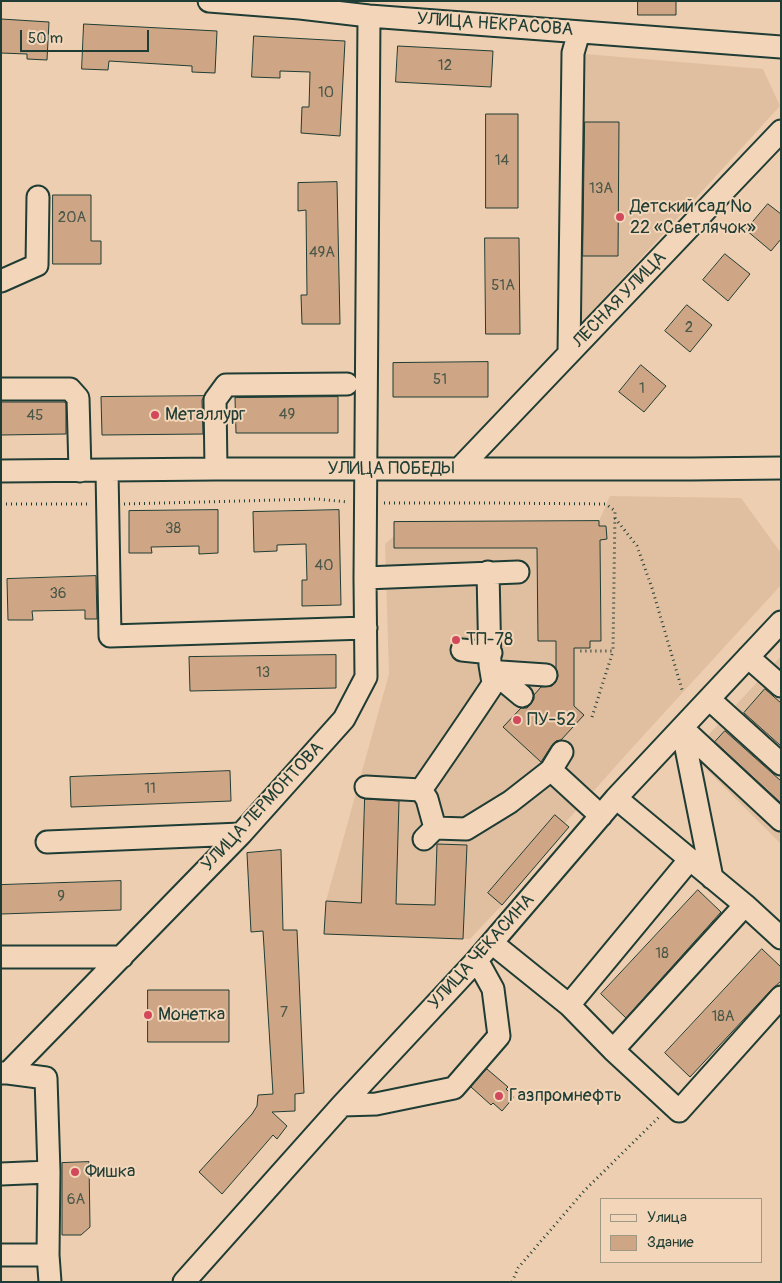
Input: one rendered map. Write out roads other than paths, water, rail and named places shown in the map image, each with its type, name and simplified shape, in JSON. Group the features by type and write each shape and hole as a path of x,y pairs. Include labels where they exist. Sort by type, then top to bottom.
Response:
{"street":[{"name":"УЛИЦА НЕКРАСОВА","path":"209,1 300,4 369,16 781,47"},
{"name":"УЛИЦА ЛЕРМОНТОВА","path":"4,1073 122,957 241,834 344,719 366,677 369,16"},
{"path":"569,353 572,53 579,32"},
{"name":"ЛЕСНАЯ УЛИЦА","path":"459,469 781,131"},
{"path":"1,281 37,265 38,197"},
{"path":"216,469 215,400 226,385 347,384"},
{"path":"1,389 70,389 78,398 80,471"},
{"name":"УЛИЦА ПОБЕДЫ","path":"1,471 781,468"},
{"path":"107,471 110,636 366,628"},
{"path":"421,790 474,714 493,669 488,572"},
{"path":"365,578 518,572"},
{"name":"УЛИЦА ЧЕКАСИНА","path":"184,1282 342,1105 477,960 616,798 781,622"},
{"path":"462,650 501,672 546,674"},
{"path":"748,657 781,686"},
{"path":"493,669 522,696"},
{"path":"708,699 781,764"},
{"path":"682,728 781,820"},
{"path":"682,728 712,878"},
{"path":"421,790 427,799 430,834 466,829 510,802 556,761 601,816"},
{"path":"366,787 421,790"},
{"path":"616,798 745,905 781,938"},
{"path":"47,842 241,834"},
{"path":"568,1005 690,859"},
{"path":"613,1050 745,905"},
{"path":"492,943 568,1005 679,1111 781,996"},
{"path":"1,957 122,957"},
{"path":"342,1105 376,1104 454,1088 498,1036 492,989 477,960"},
{"path":"4,1073 46,1078 50,1282"},
{"path":"1,1174 49,1172"},
{"path":"1,1254 48,1255"}],"place":[{"name":"Детский сад № 22 «Светлячок»","path":"620,217"},
{"name":"Металлург","path":"155,415"},
{"name":"ТП-78","path":"456,640"},
{"name":"ПУ-52","path":"517,720"},
{"name":"Монетка","path":"148,1015"},
{"name":"Газпромнефть","path":"499,1096"},
{"name":"Фишка","path":"75,1172"}]}
